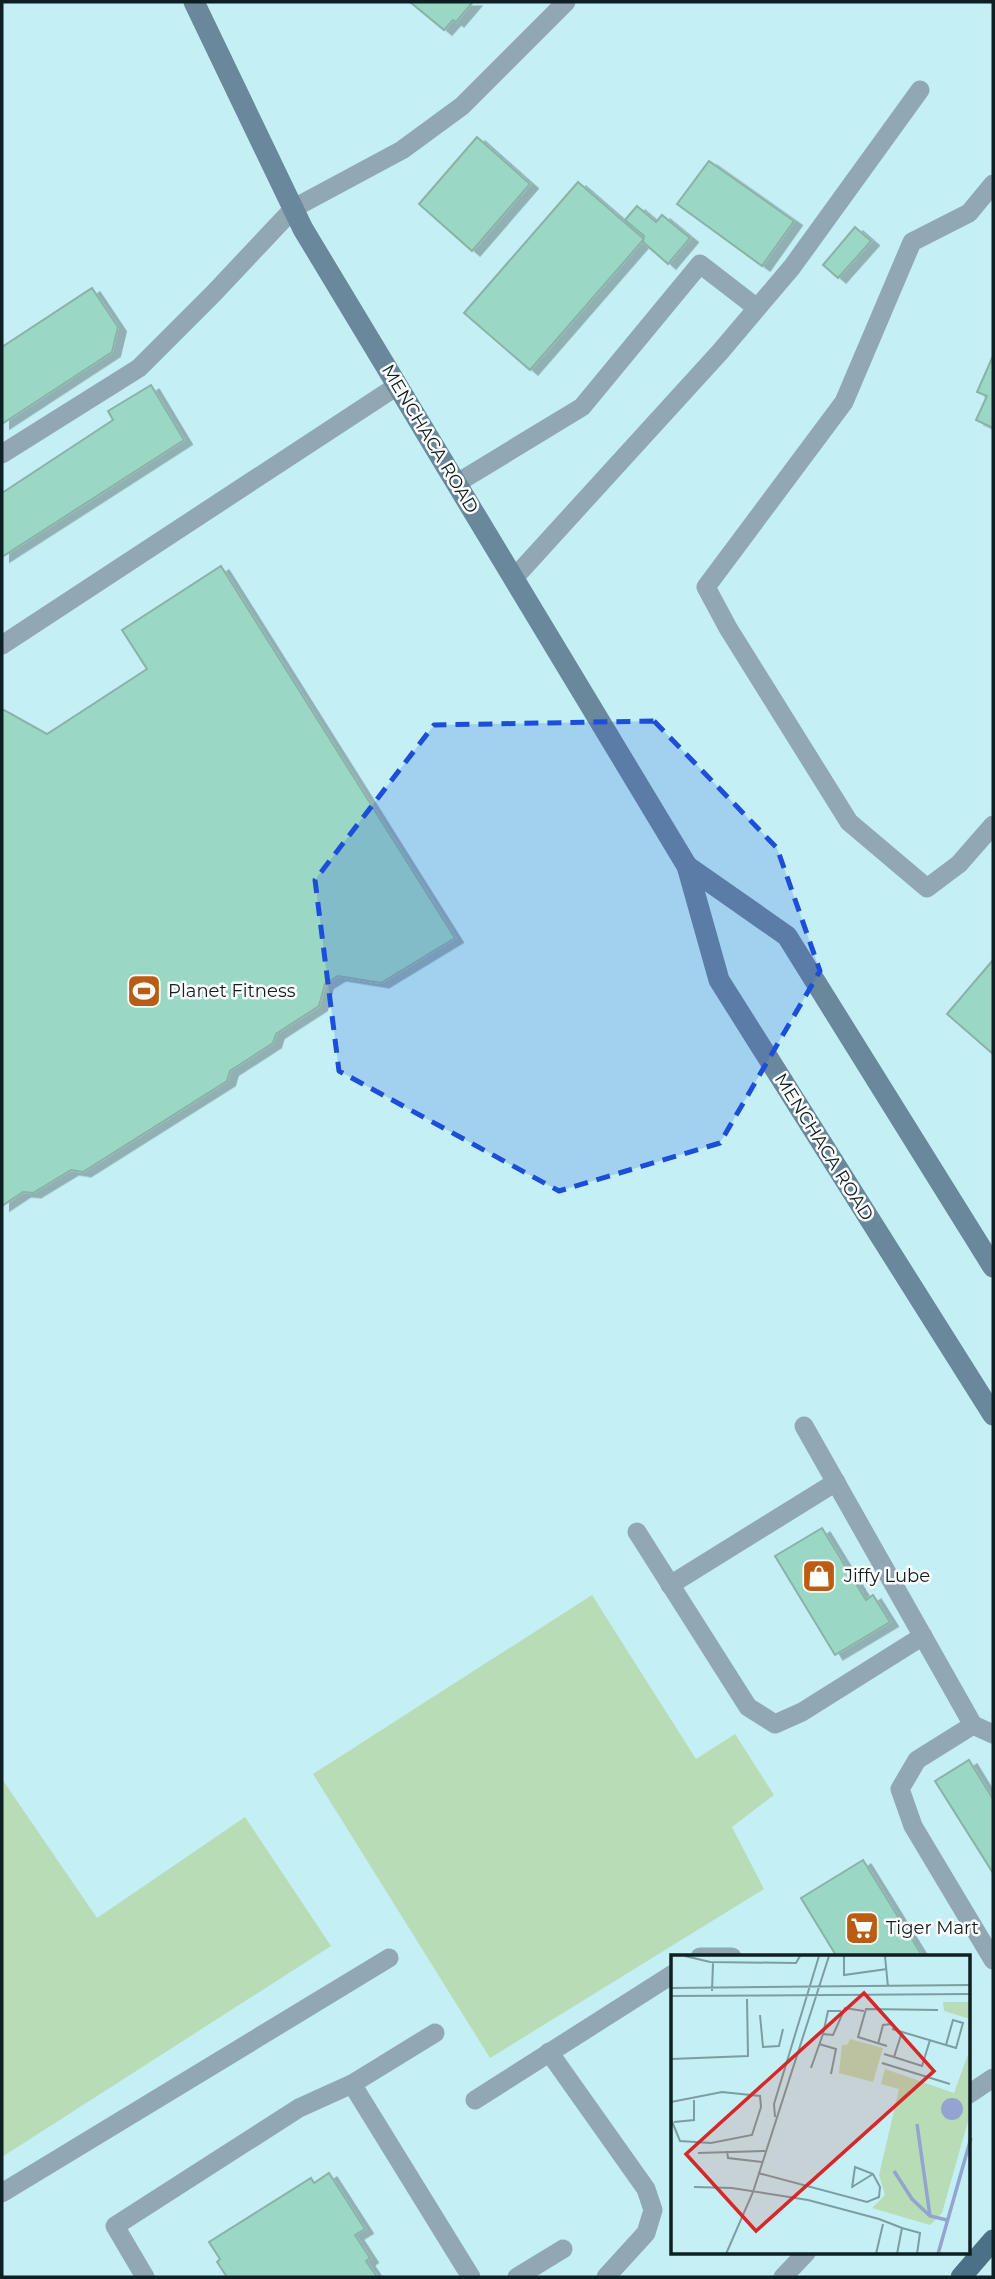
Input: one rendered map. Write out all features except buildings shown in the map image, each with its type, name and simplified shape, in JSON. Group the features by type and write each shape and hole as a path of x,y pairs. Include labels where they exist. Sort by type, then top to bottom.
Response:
{"main road":[{"name":"MENCHACA ROAD","path":"194,2 303,229 687,866 719,980 993,1415"},
{"name":"MENCHACA ROAD","path":"687,866 787,936 993,1267"},
{"path":"961,2277 993,2240"}],"lane":[{"path":"2,454 139,368 294,208 402,150 462,106 566,2"},
{"path":"514,578 720,352 792,267 920,90"},
{"path":"993,184 969,213 912,242 844,402 706,587 728,628 849,822 927,888 959,864 993,825"},
{"path":"457,484 582,408 700,264 757,308"},
{"path":"2,645 397,386"},
{"path":"804,1426 973,1726 993,1734"},
{"path":"670,1585 836,1482"},
{"path":"637,1532 747,1707 775,1724 802,1712 923,1636"},
{"path":"973,1726 917,1760 900,1789 913,1826 993,1960"},
{"path":"2,2193 389,1958"},
{"path":"475,2100 671,1975"},
{"path":"145,2277 115,2226 299,2108 352,2084 435,2033"},
{"path":"549,2052 646,2189 653,2210 646,2233 606,2277"},
{"path":"970,2093 993,2078"},
{"path":"352,2084 471,2277"},
{"path":"517,2277 563,2249"},
{"path":"783,2277 805,2254"}],"highlighted area":[{"path":"654,721 777,848 820,971 720,1143 559,1191 339,1071 315,880 434,725"}],"green space":[{"path":"592,1595 696,1759 735,1734 774,1795 732,1827 764,1889 490,2058 313,1774"},
{"path":"2,1779 97,1918 245,1817 331,1946 2,2157"}],"place":[{"name":"Planet Fitness","path":"144,991"},
{"name":"Jiffy Lube","path":"819,1576"},
{"name":"Tiger Mart","path":"862,1928"}]}
